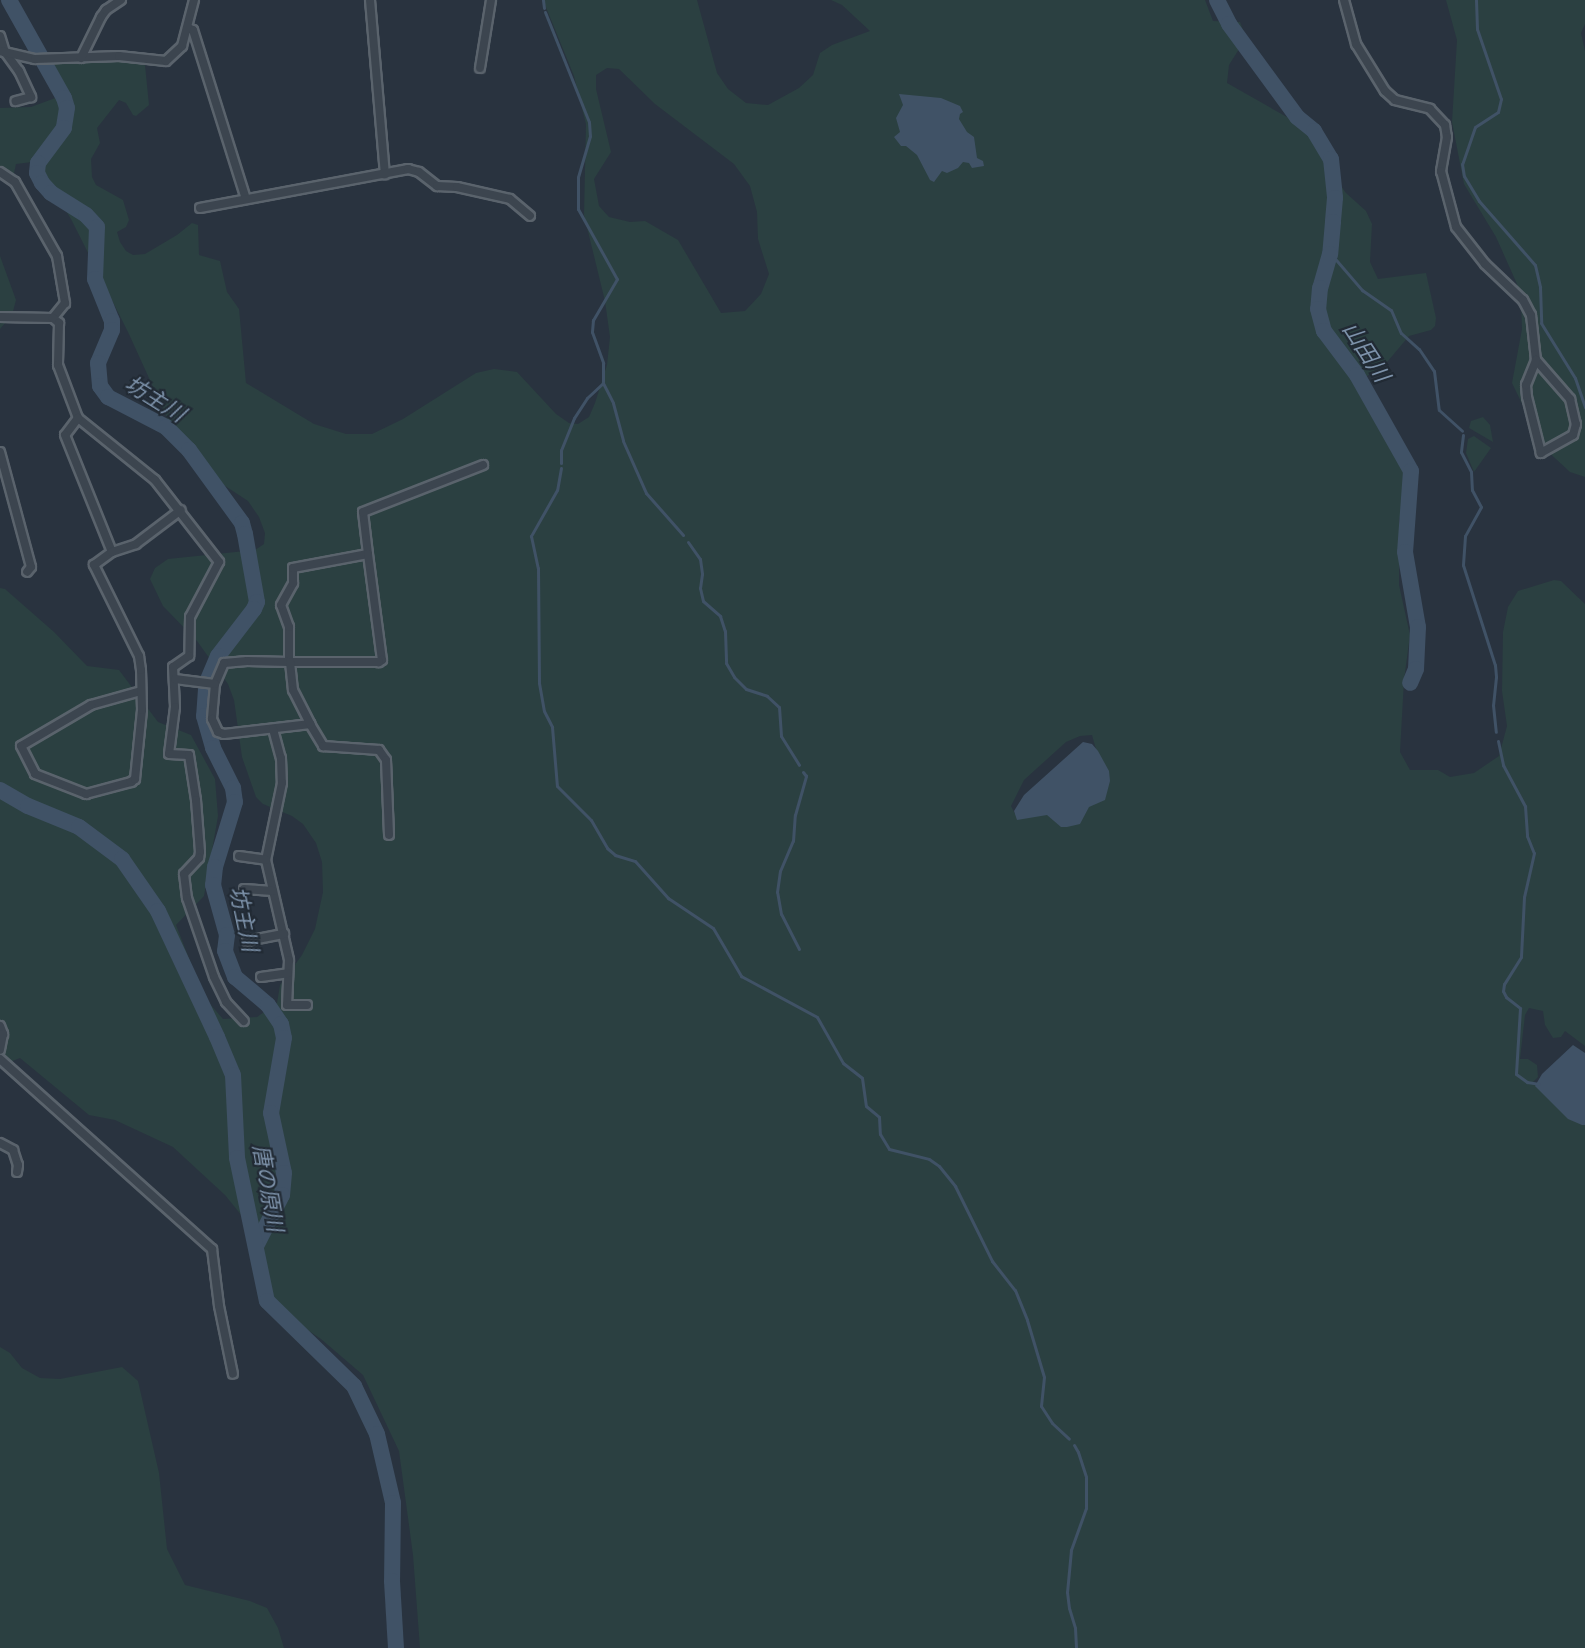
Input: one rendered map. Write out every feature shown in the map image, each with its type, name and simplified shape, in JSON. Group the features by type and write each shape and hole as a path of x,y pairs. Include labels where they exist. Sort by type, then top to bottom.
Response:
{"street":[{"path":"81,58 101,17 106,10 121,0"},
{"path":"2,51 35,59 119,56 166,61 182,46 194,0"},
{"path":"370,0 385,174"},
{"path":"480,68 491,0"},
{"path":"1344,0 1356,44 1385,91 1395,100 1430,109 1445,125 1446,137 1441,171 1456,227 1485,264 1522,300 1531,315 1536,360 1526,385 1541,453 1551,446 1567,441 1573,435 1576,424 1570,399 1536,360"},
{"path":"188,28 192,30 246,199"},
{"path":"0,36 2,51 19,71 31,97 16,101"},
{"path":"200,208 408,169 419,172 437,186 457,187 510,199 530,216"},
{"path":"0,172 15,182 57,256 65,303 53,318"},
{"path":"0,317 53,318 59,323 58,365 78,418 155,480 181,510 219,562 190,616 189,656 173,667 175,707 169,754 189,755 191,760 200,852 199,858 184,874 187,898 214,977 226,1002 244,1022"},
{"path":"78,418 65,435 112,552"},
{"path":"0,452 32,567 27,572"},
{"path":"310,724 218,732 212,719 215,684 224,663 379,662 382,660 363,512 483,465"},
{"path":"141,691 92,705 21,746 35,774 86,794 135,779 141,691 139,656 94,565 112,552 136,544 181,510"},
{"path":"368,554 293,568 293,583 282,605 289,627 293,690 323,746 379,750 386,760 388,835"},
{"path":"175,679 215,684"},
{"path":"273,729 281,758 282,783 266,860 284,934 288,973 287,1005 307,1005"},
{"path":"239,856 266,860"},
{"path":"244,890 273,891"},
{"path":"247,941 284,934"},
{"path":"261,977 288,973"},
{"path":"0,1026 3,1034 0,1050"},
{"path":"0,1059 212,1249 219,1306 233,1374"},
{"path":"0,1143 13,1150 18,1164 17,1172"}],"green space":[{"path":"543,0 697,0 717,73 728,89 746,103 768,105 799,88 813,75 820,53 832,45 870,31 842,5 831,0 1205,0 1213,21 1240,22 1246,38 1229,65 1227,83 1315,133 1326,144 1328,168 1346,193 1366,211 1372,224 1370,262 1378,279 1426,273 1436,318 1435,326 1431,330 1409,336 1388,361 1356,384 1360,396 1389,439 1413,483 1412,494 1399,519 1399,585 1410,635 1404,680 1400,752 1410,770 1438,770 1450,777 1474,773 1499,756 1507,726 1502,691 1503,632 1508,607 1518,591 1554,580 1561,581 1585,604 1585,1046 1565,1031 1561,1037 1553,1038 1545,1025 1543,1011 1529,1008 1525,1015 1520,1059 1528,1059 1537,1065 1538,1077 1533,1082 1538,1087 1585,1115 1585,1648 420,1648 413,1555 399,1451 363,1375 321,1339 258,1297 251,1245 242,1216 225,1195 173,1147 115,1120 89,1115 20,1058 0,1066 0,588 5,589 54,632 87,666 119,670 158,722 191,735 215,779 218,816 204,896 176,925 204,997 223,1019 257,1017 277,1003 280,985 302,955 315,929 323,892 322,862 316,843 303,824 292,816 263,804 256,797 242,757 234,700 228,684 197,641 163,606 150,579 155,568 168,559 255,550 264,544 265,533 259,517 248,501 204,472 188,452 169,422 128,332 71,219 66,211 43,191 32,162 16,164 12,175 0,168 0,108 31,107 58,97 62,92 49,67 52,62 117,58 145,65 149,105 136,116 126,103 119,100 97,128 100,143 91,159 92,177 96,185 123,200 129,220 126,227 117,232 120,242 126,251 133,255 145,254 192,223 198,225 199,255 220,261 227,292 239,309 246,383 314,424 346,434 372,434 403,419 476,373 494,369 517,372 556,414 569,423 578,424 589,417 595,403 607,365 610,337 605,301 584,215 586,124 574,76","holes":["607,68 619,69 655,104 734,164 750,186 757,212 758,239 769,274 761,294 745,311 721,313 678,240 645,221 630,222 609,217 599,206 594,179 611,152 596,89 596,75","1092,735 1100,763 1049,812 1015,814 1011,806 1024,780 1066,742 1080,736"]},
{"path":"1446,0 1585,0 1585,24 1581,33 1585,51 1585,477 1570,472 1543,447 1512,383 1522,329 1521,303 1517,284 1496,237 1464,184 1452,122 1457,40"},
{"path":"0,256 16,300 12,315 0,329"},
{"path":"1483,417 1490,425 1493,442 1469,428 1471,421"},
{"path":"1474,436 1491,448 1474,472 1466,453 1468,439"},
{"path":"0,1347 10,1353 22,1368 40,1378 60,1379 122,1367 138,1381 159,1473 167,1549 185,1585 250,1601 267,1608 278,1628 284,1648 0,1648"}],"water":[{"path":"899,94 941,98 960,106 963,112 959,119 967,132 974,137 977,158 983,161 984,166 972,168 969,163 963,162 958,168 947,173 942,171 934,182 930,180 917,155 906,146 901,146 894,137 900,132 896,118 903,105"},
{"path":"1083,742 1092,744 1109,771 1110,781 1105,800 1089,807 1080,824 1067,827 1061,827 1047,815 1017,820 1014,811 1024,795"},
{"path":"1573,1045 1585,1053 1585,1125 1568,1119 1535,1086 1542,1074"}],"waterway":[{"name":"坊主川","path":"9,0 64,98 67,108 64,128 38,163 37,173 51,193 86,215 97,227 95,279 112,321 112,330 98,363 100,386 108,397 166,427 189,450 242,523 257,602 218,656 208,680"},
{"path":"543,0 544,8"},
{"name":"山田川","path":"1217,0 1229,24 1297,117 1314,131 1331,159 1335,198 1333,222 1330,254 1320,288 1318,309 1324,331 1357,375 1411,471 1405,552 1418,627 1416,669 1410,683"},
{"path":"1476,0 1477,29 1501,99 1498,112 1475,127 1462,164 1464,176 1479,201 1535,265 1540,287 1541,323 1575,378 1585,407"},
{"path":"545,12 589,122 590,136 578,177 578,209 617,279 593,320 592,332 603,363 603,383 587,398 574,418 561,450 561,463"},
{"path":"1331,254 1362,290 1391,310 1401,333 1419,349 1434,371 1439,410 1462,431"},
{"path":"603,383 613,403 623,441 646,493 683,535"},
{"path":"1463,435 1461,452 1471,472 1472,490 1481,507 1465,536 1463,565 1495,665 1493,705 1496,732"},
{"path":"561,468 557,490 531,536 538,568 539,683 544,711 552,727 557,786 591,820 607,848 615,855 635,861 668,898 713,928 741,976 817,1017 843,1063 862,1078 866,1106 879,1117 880,1134 889,1149 929,1159 939,1166 955,1186 992,1261 1015,1290 1027,1320 1044,1377 1041,1406 1052,1423 1069,1439"},
{"path":"688,542 700,559 702,574 700,588 703,601 720,616 725,631 726,663 734,677 746,689 767,696 779,707 781,736 799,765"},
{"name":"坊主川","path":"206,689 204,716 213,748 233,788 235,802 215,867 213,885 227,935 225,951 235,977 268,1005 281,1024 284,1038 271,1113 284,1173 282,1195 256,1246"},
{"path":"1498,741 1503,765 1525,806 1527,836 1534,853 1524,897 1521,957 1504,984 1503,991 1506,997 1520,1008 1516,1074 1527,1082 1539,1084"},
{"path":"799,949 781,914 777,892 780,871 793,841 795,815 806,776 803,772"},
{"name":"唐の原川","path":"0,790 28,806 79,827 122,859 158,911 217,1037 233,1075 237,1158 267,1301 354,1386 377,1434 393,1503 392,1581 396,1648"},
{"path":"1074,1445 1086,1477 1086,1508 1071,1550 1067,1592 1075,1628 1076,1648"}]}
